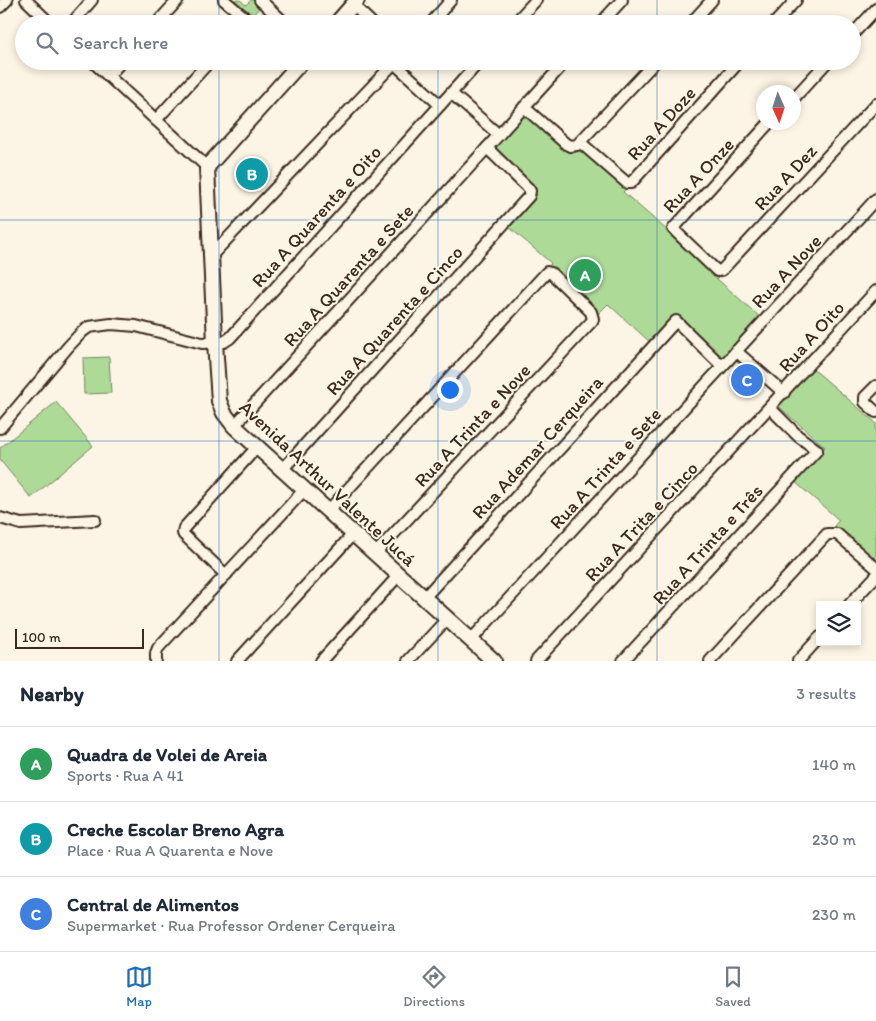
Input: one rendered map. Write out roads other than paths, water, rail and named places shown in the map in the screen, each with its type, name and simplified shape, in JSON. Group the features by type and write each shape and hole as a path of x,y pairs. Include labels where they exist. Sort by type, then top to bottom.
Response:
{"street":[{"path":"0,8 7,0"},
{"path":"26,0 42,15"},
{"path":"79,15 92,0"},
{"path":"164,15 178,0"},
{"path":"224,0 242,15"},
{"path":"260,0 276,15"},
{"path":"438,15 452,0"},
{"path":"522,15 536,0"},
{"path":"608,15 622,0"},
{"path":"698,15 712,0"},
{"path":"782,15 796,0"},
{"path":"344,15 355,2 366,15"},
{"path":"861,25 876,9"},
{"path":"102,70 207,167 294,70"},
{"path":"108,76 114,70"},
{"path":"156,120 202,70"},
{"path":"212,256 387,70"},
{"path":"403,70 440,105"},
{"name":"Rua A Quarenta e Oito","path":"215,343 224,342 230,338 472,70"},
{"name":"Rua A Quarenta e Sete","path":"234,426 558,70"},
{"path":"524,107 566,144 570,146 578,145 648,70"},
{"name":"Rua A Doze","path":"581,143 627,183 631,182 732,70"},
{"path":"801,90 820,70"},
{"path":"451,92 498,135"},
{"name":"Rua A Dez","path":"673,229 717,271 722,270 876,104"},
{"name":"Rua A Onze","path":"673,229 763,130"},
{"name":"Rua A Quarenta e Cinco","path":"282,470 508,220 530,193 528,188 487,148"},
{"name":"Avenida Arthur Valente Jucá","path":"207,167 219,401 224,413 234,426 494,661"},
{"name":"Rua A Nove","path":"722,366 876,199"},
{"name":"Rua A Trinta e Nove","path":"328,511 549,272 592,312 593,319 376,554"},
{"name":"Rua A Oito","path":"771,407 876,291"},
{"name":"Rua Ademar Cerqueira","path":"424,598 662,335 677,321 722,366"},
{"path":"0,428 68,346 90,327 111,324 136,326 202,343 215,343"},
{"path":"736,351 784,393"},
{"name":"Rua A Trinta e Sete","path":"471,640 722,366"},
{"path":"876,386 865,397 865,402 876,412"},
{"name":"Rua A Trinta e Três","path":"623,661 817,450 798,436 771,407"},
{"name":"Rua A Trita e Cinco","path":"536,661 771,407"},
{"path":"226,575 184,535 184,528 257,447"},
{"path":"156,661 158,648 304,490"},
{"path":"0,518 21,524 95,520"},
{"path":"237,661 353,534"},
{"path":"710,661 828,534 837,534 876,568"},
{"path":"321,661 399,575"},
{"path":"853,601 876,576"},
{"path":"408,661 447,619"},
{"path":"798,661 816,641"}],"place":[{"name":"Creche Escolar Breno Agra","path":"252,174"},
{"name":"Quadra de Volei de Areia","path":"585,275"},
{"name":"Central de Alimentos","path":"747,380"}]}
